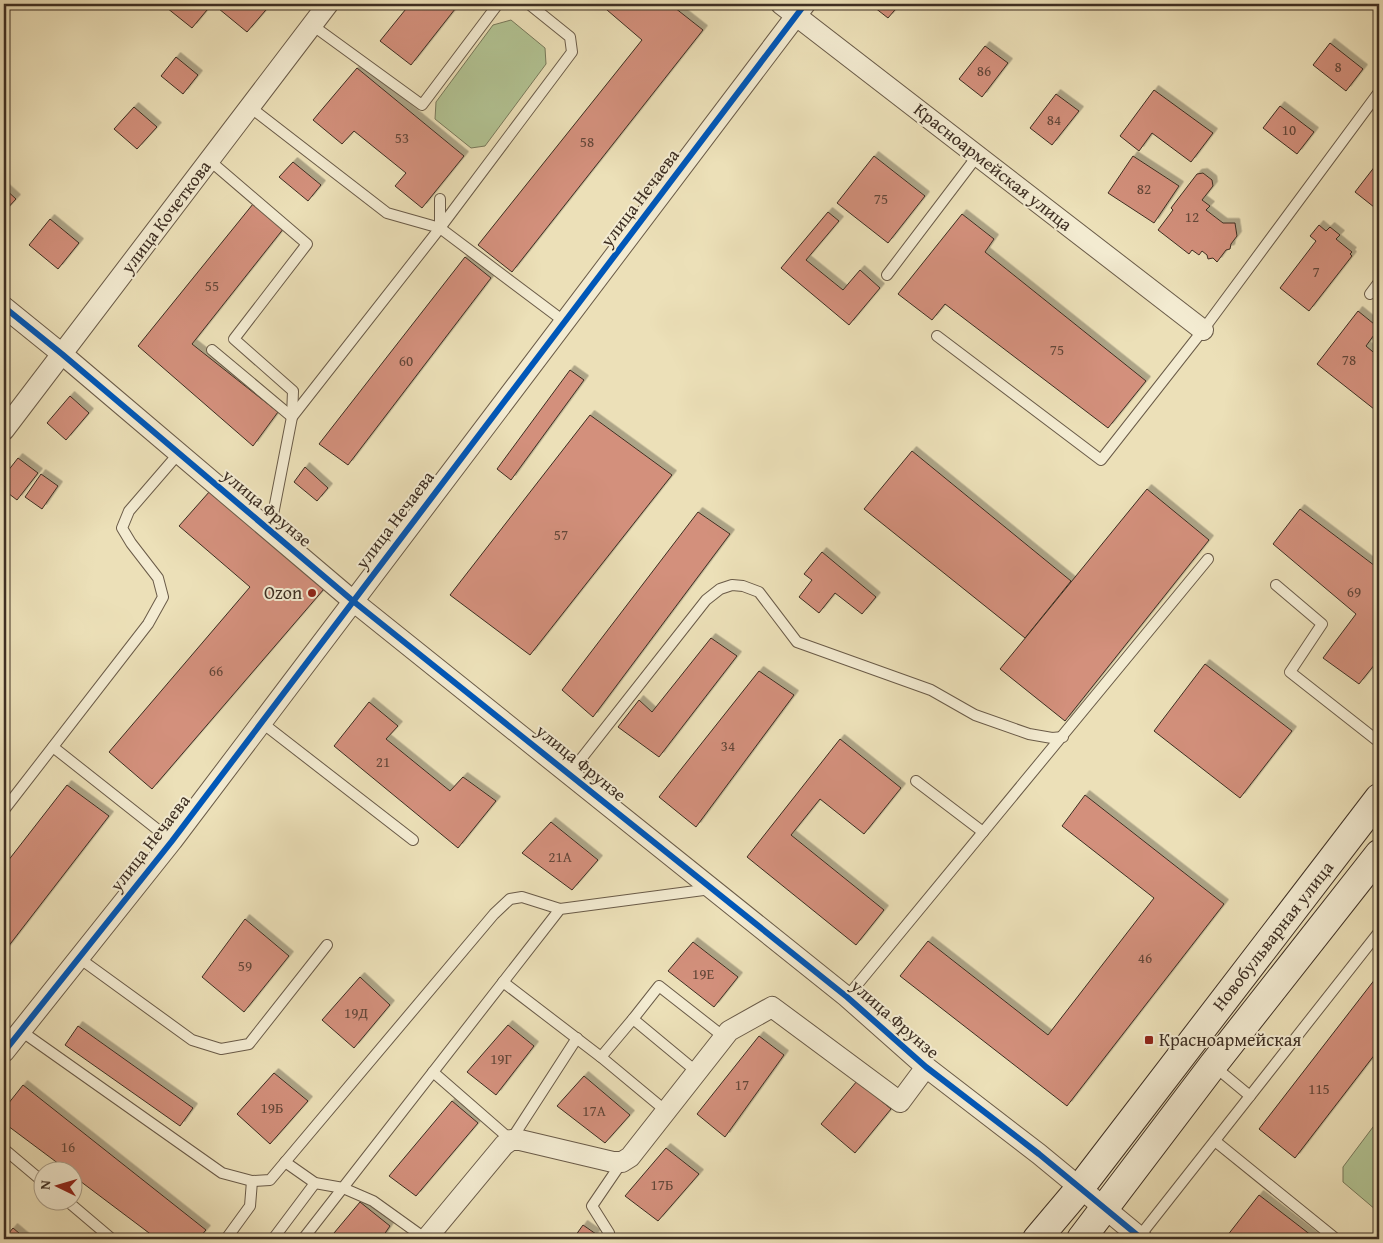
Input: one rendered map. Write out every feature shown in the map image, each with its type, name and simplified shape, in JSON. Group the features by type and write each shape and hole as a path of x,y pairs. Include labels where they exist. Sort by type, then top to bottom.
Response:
{"main road":[{"name":"Новобульварная улица","path":"1037,1239 1080,1188 1379,798"},
{"name":"Новобульварная улица","path":"1081,1239 1212,1065 1379,854"}],"street":[{"name":"улица Кочеткова","path":"4,430 328,4"},
{"name":"Красноармейская улица","path":"794,8 978,155 1203,330"},
{"name":"улица Нечаева","path":"4,1052 172,841 565,322 794,8"},
{"name":"улица Фрунзе","path":"4,307 62,354 352,601 570,773 847,996 926,1067 1039,1154 1140,1238"},
{"path":"426,1239 504,1145 511,1140 520,1140 613,1162 622,1162 630,1157 724,1037 734,1028 772,1007 900,1102 926,1067"}],"lane":[{"path":"312,25 422,105 498,4"},
{"path":"292,417 440,228 572,52 570,37 529,4"},
{"path":"937,336 1101,460 1203,330 1379,92"},
{"path":"250,107 387,213 440,228 565,322"},
{"path":"887,275 978,155"},
{"path":"209,160 308,244 234,338 293,391 292,417 270,530"},
{"path":"440,199 440,228"},
{"path":"1370,294 1379,282"},
{"path":"212,350 292,417"},
{"path":"4,810 148,624 163,597 158,578 130,543 122,528 128,512 179,453"},
{"path":"847,996 1208,559"},
{"path":"1276,584 1322,624 1290,672 1379,742"},
{"path":"570,773 706,600 720,589 732,585 760,592 796,642 931,690 975,715 1029,734 1052,738 1063,736"},
{"path":"261,722 413,840"},
{"path":"53,747 172,841"},
{"path":"916,781 983,832"},
{"path":"21,1031 222,1173 252,1180 270,1180 494,914 510,899 522,897 560,909 712,889"},
{"path":"302,1239 560,909"},
{"path":"1140,1238 1379,932"},
{"path":"79,958 192,1040 221,1049 249,1044 327,945"},
{"path":"503,982 577,1038 666,1111"},
{"path":"601,1057 633,1020 658,986 724,1037"},
{"path":"633,1020 697,1072"},
{"path":"433,1072 511,1140 577,1038"},
{"path":"1212,1065 1250,1096"},
{"path":"1215,1141 1336,1239"},
{"path":"4,1149 32,1173"},
{"path":"285,1162 315,1183 342,1188 373,1200 426,1239"},
{"path":"604,1239 609,1232 592,1206 622,1162"},
{"path":"226,1239 250,1206 252,1180"},
{"path":"273,1239 315,1183"},
{"path":"78,1210 112,1239"}],"green space":[{"path":"511,20 545,48 546,64 485,146 471,148 435,119 436,102 493,25"},
{"path":"1379,1119 1379,1210 1376,1210 1343,1182 1343,1167"}],"building":[{"path":"162,4 212,4 192,28"},
{"path":"213,4 271,4 247,32"},
{"path":"410,4 459,4 411,65 380,41"},
{"path":"600,4 670,4 703,30 512,272 478,245 642,40"},
{"path":"870,4 900,4 888,18"},
{"path":"1330,43 1363,69 1346,91 1313,65"},
{"path":"985,46 1008,63 982,97 959,79"},
{"path":"176,57 198,75 183,94 161,76"},
{"path":"357,68 464,156 422,208 395,186 406,173 354,131 342,144 313,120"},
{"path":"1154,90 1213,133 1191,162 1152,133 1139,151 1120,136"},
{"path":"1056,94 1079,111 1052,145 1030,128"},
{"path":"1280,106 1314,132 1297,154 1263,128"},
{"path":"134,107 157,127 137,149 114,129"},
{"path":"874,156 925,196 888,243 837,203"},
{"path":"1133,156 1179,186 1154,223 1108,193"},
{"path":"1379,161 1379,211 1355,192"},
{"path":"293,162 321,185 308,201 279,177"},
{"path":"1203,173 1212,180 1213,186 1202,200 1210,206 1206,210 1223,223 1235,223 1237,236 1230,249 1226,250 1217,262 1213,258 1208,259 1207,255 1202,251 1199,255 1192,250 1189,254 1158,230 1173,210 1171,208 1197,174"},
{"path":"4,188 16,199 4,212"},
{"path":"253,204 284,228 192,344 278,412 253,446 138,346"},
{"path":"828,212 839,221 806,260 843,290 860,270 880,288 849,325 781,268"},
{"path":"962,214 994,239 985,252 1146,381 1108,428 945,304 932,320 898,294"},
{"path":"50,219 79,243 58,269 29,245"},
{"path":"1319,225 1326,231 1330,227 1340,235 1336,239 1352,252 1350,254 1352,256 1309,311 1280,288 1316,241 1310,236"},
{"path":"465,257 491,278 348,465 319,444"},
{"path":"1358,311 1379,328 1366,346 1379,357 1379,413 1317,364"},
{"path":"570,370 584,380 511,480 497,469"},
{"path":"70,396 89,413 66,440 47,423"},
{"path":"590,415 672,475 530,655 450,595"},
{"path":"912,451 1071,581 1025,638 864,509"},
{"path":"18,458 38,473 17,500 4,490 4,476"},
{"path":"305,467 328,488 317,501 294,482"},
{"path":"41,474 58,486 42,509 25,497"},
{"path":"1147,489 1209,540 1065,721 1000,669"},
{"path":"210,491 324,589 152,789 109,752 250,587 179,526"},
{"path":"1300,509 1379,569 1379,659 1359,684 1323,658 1356,614 1273,544"},
{"path":"698,512 730,534 593,717 562,690"},
{"path":"822,552 876,597 862,614 835,593 819,613 799,597 812,580 804,574"},
{"path":"711,638 737,656 659,757 618,727 639,700 652,712"},
{"path":"1205,664 1292,731 1240,798 1154,731"},
{"path":"759,671 794,695 696,827 659,797"},
{"path":"369,702 398,726 386,739 450,791 463,777 496,801 458,848 334,746"},
{"path":"840,739 901,788 864,834 820,799 791,835 884,910 856,945 747,857"},
{"path":"67,785 109,816 4,952 4,866"},
{"path":"1085,795 1224,904 1067,1106 900,976 928,941 1048,1035 1154,898 1062,826"},
{"path":"551,822 598,860 572,890 522,853"},
{"path":"245,919 289,956 244,1012 202,977"},
{"path":"693,942 738,977 714,1007 668,971"},
{"path":"1379,974 1379,1049 1295,1158 1259,1129"},
{"path":"360,977 390,1005 354,1048 322,1020"},
{"path":"508,1025 534,1046 496,1095 467,1072"},
{"path":"78,1026 193,1108 180,1126 65,1045"},
{"path":"759,1036 784,1055 725,1137 697,1114"},
{"path":"274,1073 308,1101 270,1144 237,1114"},
{"path":"584,1076 630,1115 605,1143 557,1106"},
{"path":"857,1081 891,1109 855,1153 821,1124"},
{"path":"23,1085 206,1230 198,1239 157,1239 82,1183 82,1160 54,1160 4,1123 4,1109"},
{"path":"452,1101 478,1123 416,1196 389,1176"},
{"path":"666,1148 699,1174 658,1221 625,1196"},
{"path":"1259,1195 1316,1239 1232,1239 1227,1236"},
{"path":"360,1202 390,1226 381,1239 329,1239"},
{"path":"583,1225 596,1234 592,1239 573,1239"},
{"path":"13,1228 26,1239 4,1239"}],"cycle path":[{"path":"4,1052 172,841 805,4"},
{"path":"4,307 353,601 847,997 926,1067 1039,1154 1142,1239"}],"place":[{"name":"Ozon","path":"312,593"},
{"name":"Красноармейская","path":"1149,1040"}]}
